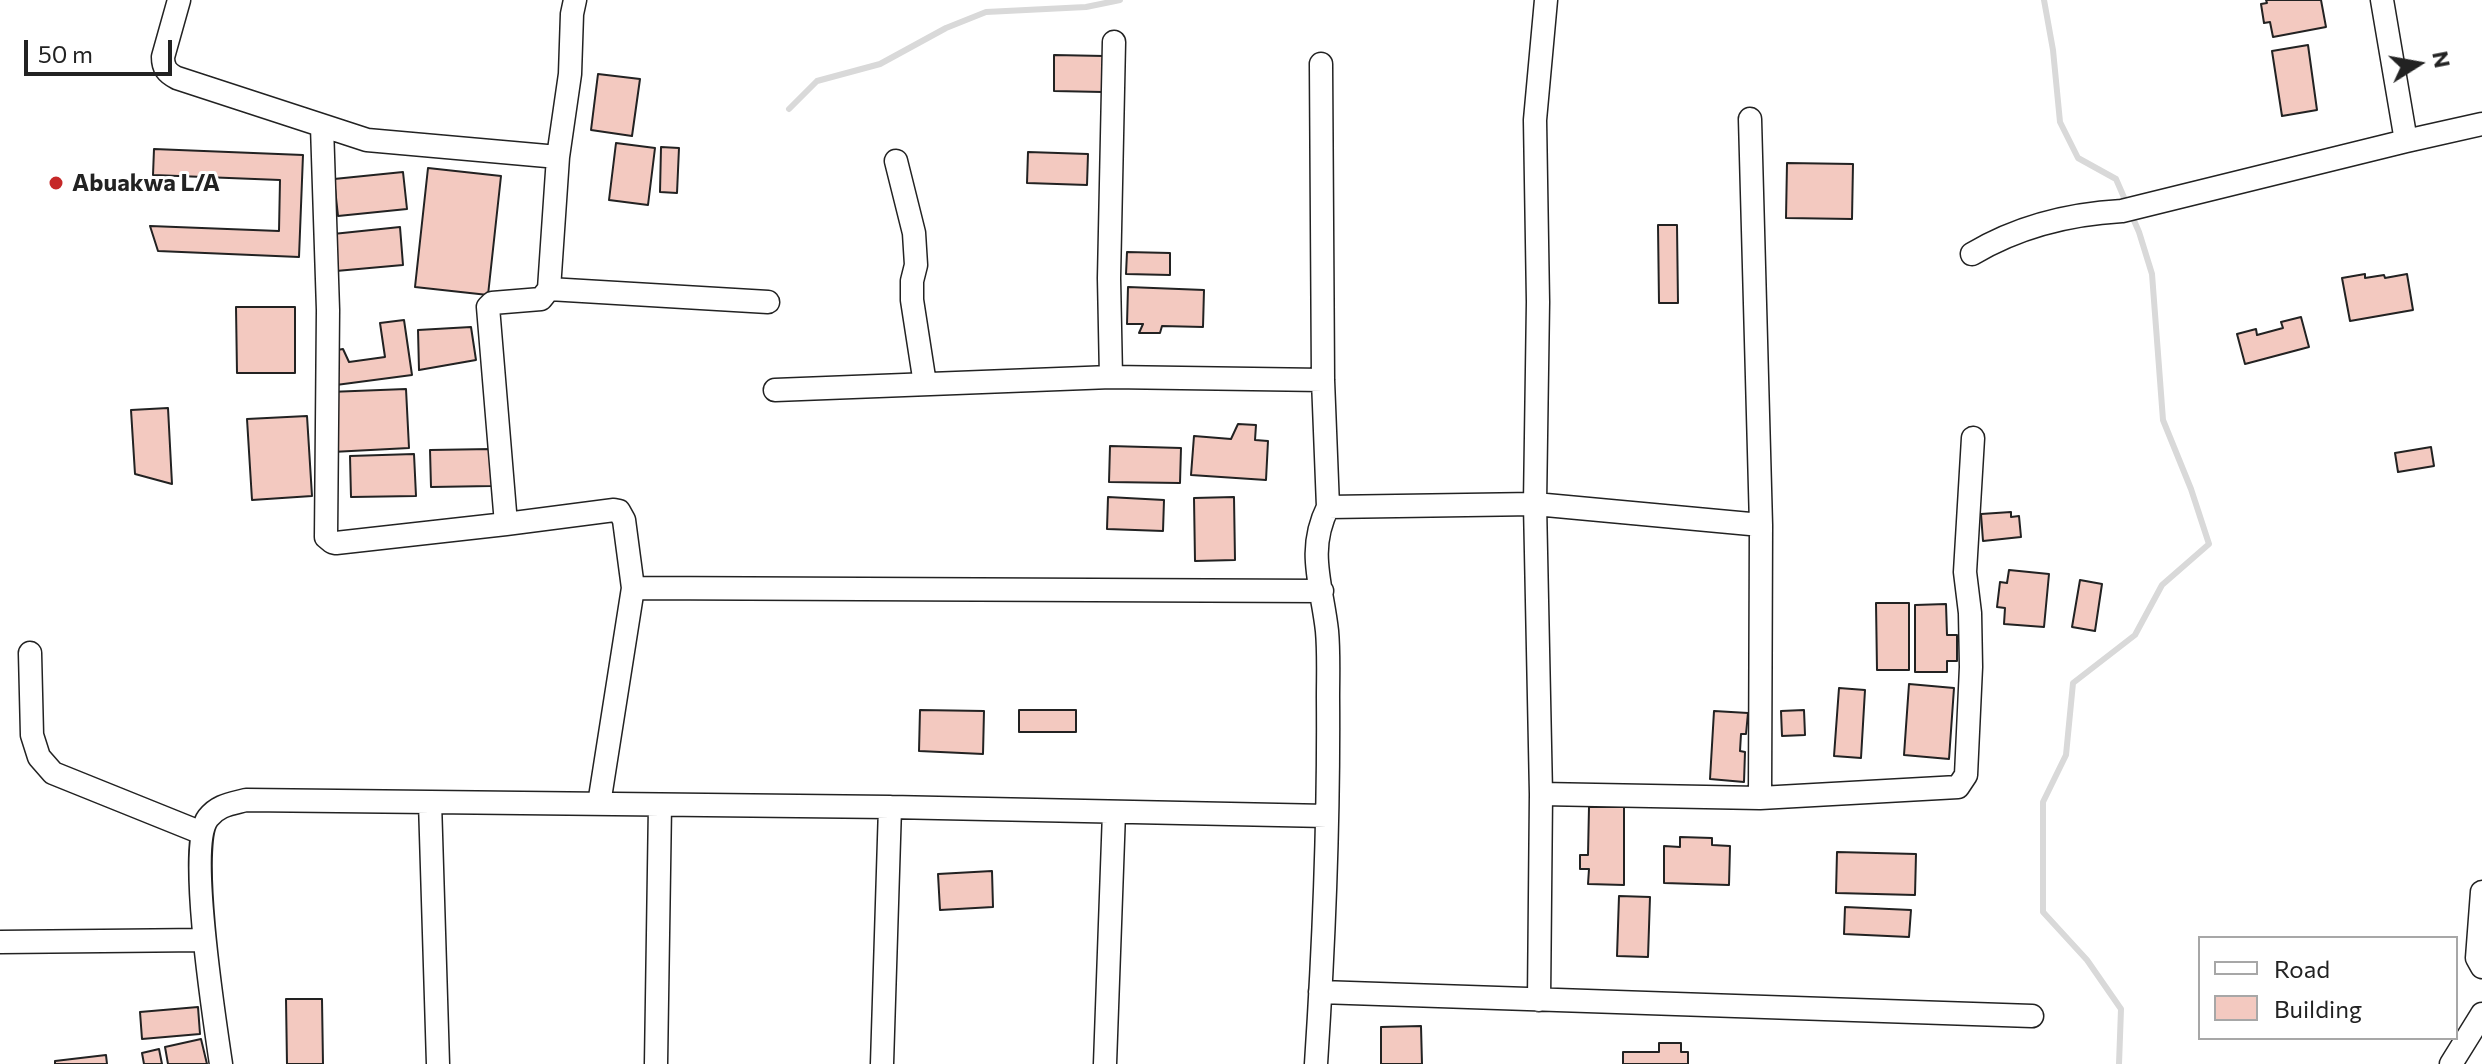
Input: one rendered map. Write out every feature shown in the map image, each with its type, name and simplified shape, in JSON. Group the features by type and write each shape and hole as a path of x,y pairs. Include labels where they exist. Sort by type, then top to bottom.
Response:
{"street":[{"path":"179,0 163,57 163,66 169,74 367,140 558,157"},
{"path":"506,524 488,307 492,303 541,299 549,289 558,157 570,74 575,0"},
{"path":"1539,1000 1541,794 1535,504 1538,302 1535,120 1546,0"},
{"path":"2382,0 2406,141"},
{"path":"1111,377 1109,278 1114,42"},
{"path":"1316,1064 1327,816 1327,652 1315,544 1319,524 1328,507 1323,380 1321,64"},
{"path":"1750,119 1761,525 1760,798"},
{"path":"1972,254 1995,240 2031,225 2081,213 2122,211 2482,124"},
{"path":"322,126 328,310 326,537 336,543 619,511 624,520 633,588 599,804"},
{"path":"896,161 914,233 916,265 912,300 925,384"},
{"path":"549,289 768,302"},
{"path":"775,390 1111,377 1323,380"},
{"path":"1541,794 1760,798 1958,787 1966,775 1971,667 1970,613 1965,572 1973,438"},
{"path":"1328,507 1535,504 1761,525"},
{"path":"633,588 1322,591"},
{"path":"30,653 32,735 39,757 53,773 202,833"},
{"path":"221,1064 204,940 200,843 206,820 220,806 246,800 890,807 1327,816"},
{"path":"430,802 438,1064"},
{"path":"656,1064 660,805"},
{"path":"882,1064 890,807"},
{"path":"1105,1064 1114,812"},
{"path":"2480,962 2482,892"},
{"path":"0,942 204,940"},
{"path":"1320,992 2032,1016"},
{"path":"2451,1064 2482,1014"}],"building":[{"path":"2266,0 2321,0 2326,27 2273,37 2270,22 2264,23 2261,4 2267,3"},
{"path":"2308,45 2317,110 2282,116 2272,51"},
{"path":"1054,55 1104,56 1103,92 1054,91"},
{"path":"598,74 640,79 632,136 591,130"},
{"path":"616,143 655,148 648,205 609,200"},
{"path":"661,147 679,148 677,193 660,192"},
{"path":"154,149 303,155 299,257 158,251 150,226 279,231 280,180 153,175"},
{"path":"1028,152 1088,154 1087,185 1027,183"},
{"path":"1787,163 1853,164 1852,219 1786,218"},
{"path":"428,168 501,176 488,295 415,287"},
{"path":"403,172 407,209 338,216 334,179"},
{"path":"1658,225 1677,225 1678,303 1659,303"},
{"path":"400,227 403,265 336,271 333,234"},
{"path":"1127,252 1170,253 1170,275 1126,274"},
{"path":"2365,274 2365,278 2384,275 2385,278 2407,274 2413,310 2350,321 2342,278"},
{"path":"1128,287 1204,290 1203,327 1162,326 1160,333 1139,333 1143,324 1127,324"},
{"path":"236,307 295,307 295,373 237,373"},
{"path":"2301,317 2309,347 2245,364 2237,334 2256,329 2257,335 2283,328 2281,322"},
{"path":"404,320 412,375 336,385 331,351 343,349 349,362 385,357 380,323"},
{"path":"471,327 476,360 419,370 418,330"},
{"path":"406,389 409,448 332,452 329,392"},
{"path":"168,408 172,484 135,474 131,410"},
{"path":"307,416 312,496 252,500 247,419"},
{"path":"1238,424 1256,425 1255,440 1268,441 1266,480 1191,475 1194,436 1231,439"},
{"path":"1110,446 1181,448 1180,483 1109,482"},
{"path":"2431,447 2434,466 2398,472 2395,453"},
{"path":"492,449 492,486 431,487 430,450"},
{"path":"414,454 416,496 351,497 350,456"},
{"path":"1108,497 1164,500 1163,531 1107,529"},
{"path":"1234,497 1235,560 1195,561 1194,498"},
{"path":"2011,512 2011,517 2019,516 2021,537 1983,541 1981,514"},
{"path":"2009,570 2049,574 2044,627 2004,624 2005,608 1997,607 2000,582 2007,583"},
{"path":"2080,580 2102,584 2095,631 2072,627"},
{"path":"1876,603 1909,603 1909,670 1877,670"},
{"path":"1946,604 1947,635 1957,635 1957,661 1947,661 1947,672 1915,672 1915,605"},
{"path":"1909,684 1954,688 1949,759 1904,755"},
{"path":"1839,688 1865,690 1861,758 1834,756"},
{"path":"920,710 984,711 983,754 919,751"},
{"path":"1019,710 1076,710 1076,732 1019,732"},
{"path":"1804,710 1805,735 1782,736 1781,711"},
{"path":"1714,711 1748,713 1746,734 1741,734 1740,751 1745,752 1744,782 1710,779"},
{"path":"1589,807 1624,807 1624,885 1588,884 1589,869 1580,869 1580,855 1588,855"},
{"path":"1680,837 1712,838 1712,845 1730,846 1729,885 1664,883 1664,846 1680,847"},
{"path":"1837,852 1916,854 1915,895 1836,893"},
{"path":"992,871 993,907 940,910 938,874"},
{"path":"1619,896 1650,897 1648,957 1617,956"},
{"path":"1845,907 1911,910 1909,937 1844,934"},
{"path":"286,999 322,999 323,1064 287,1064"},
{"path":"198,1007 200,1034 142,1039 140,1012"},
{"path":"1421,1026 1422,1064 1381,1064 1381,1027"},
{"path":"201,1039 207,1064 168,1064 165,1047"},
{"path":"1659,1043 1681,1043 1681,1052 1688,1052 1688,1064 1623,1064 1623,1052 1659,1052"},
{"path":"159,1049 162,1064 144,1064 142,1053"},
{"path":"106,1055 107,1064 55,1064 55,1061"}],"waterway":[{"path":"789,109 817,81 880,64 946,28 986,12 1086,7 1120,0"},
{"path":"2044,0 2053,50 2060,122 2078,158 2116,179 2139,232 2152,274 2163,420 2209,544 2162,585 2135,635 2073,683 2066,755 2043,802 2043,912 2087,960 2121,1009 2119,1064"}],"place":[{"name":"Abuakwa L/A","path":"56,183"}]}
